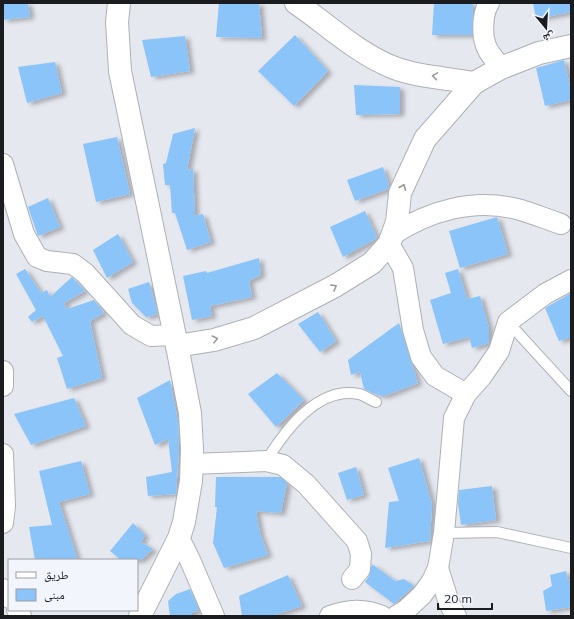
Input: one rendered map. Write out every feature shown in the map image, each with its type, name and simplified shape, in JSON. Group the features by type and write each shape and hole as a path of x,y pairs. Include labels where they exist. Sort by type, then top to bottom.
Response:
{"street":[{"path":"119,3 118,22 120,71 190,413 192,464 191,481 184,522 178,538 140,616"},
{"path":"489,3 483,29 487,49 501,68"},
{"path":"304,5 376,60 394,68 414,73 474,83"},
{"path":"466,394 435,376 421,357 414,330 403,268 390,240 397,222 400,193 425,139 474,83 501,68 539,53 571,46"},
{"path":"3,164 24,234 36,257 47,261 73,264 85,274 132,325 151,336 176,340 214,340 254,328 275,318 335,286 372,263 390,240 411,223 432,214 455,208 489,205 517,209 561,224"},
{"path":"396,616 406,610 422,595 432,581 438,568 444,533 454,418 466,394 482,376 499,351 508,322 545,294 571,280"},
{"path":"3,371 3,386"},
{"path":"3,454 5,506 3,522"},
{"path":"192,464 266,461 283,465 306,484 357,541 361,554 360,569 352,579"},
{"path":"178,538 190,560 214,616"},
{"path":"438,568 449,603 456,616"},
{"path":"330,616 348,610 359,610 382,616"}],"lane":[{"path":"508,322 571,390"},
{"path":"266,461 296,419 316,404 337,395 359,394 376,402"},
{"path":"444,533 497,532 571,548"}],"building":[{"path":"3,3 28,3 30,17 3,20"},
{"path":"219,3 259,3 262,38 216,37"},
{"path":"434,3 473,3 472,35 432,35"},
{"path":"533,3 571,3 571,12 536,19"},
{"path":"295,35 328,71 294,106 258,71"},
{"path":"185,36 190,71 151,77 142,40"},
{"path":"564,60 571,91 571,100 545,106 536,68"},
{"path":"55,62 62,93 27,103 18,67"},
{"path":"354,85 400,87 400,114 356,115"},
{"path":"195,128 187,170 193,169 195,216 203,214 211,242 187,250 175,213 172,213 170,185 165,185 163,164 166,163 173,134"},
{"path":"117,137 130,194 96,202 83,144"},
{"path":"383,167 389,186 388,189 355,201 347,180"},
{"path":"48,198 60,227 38,236 28,207"},
{"path":"365,211 377,238 343,257 330,227"},
{"path":"497,217 508,254 460,268 449,231"},
{"path":"118,234 133,262 107,278 93,250"},
{"path":"259,258 261,275 249,281 252,297 210,306 212,316 192,320 183,276 206,271 207,273"},
{"path":"25,269 41,293 47,290 50,297 72,277 85,291 64,303 67,309 94,300 104,313 90,321 102,378 67,389 57,358 63,356 43,316 32,322 28,317 36,310 16,274"},
{"path":"458,269 467,299 480,296 489,328 489,343 472,348 469,337 443,344 430,300 451,293 445,273"},
{"path":"149,282 158,314 146,317 132,303 128,289"},
{"path":"571,293 571,337 559,341 545,308"},
{"path":"318,312 336,341 320,352 298,324"},
{"path":"399,323 418,383 387,395 382,396 372,393 364,389 360,372 351,375 348,360"},
{"path":"277,373 304,400 276,427 248,394"},
{"path":"170,380 178,422 179,449 176,494 148,496 146,477 172,472 168,439 155,445 137,398"},
{"path":"74,398 86,426 31,445 14,414"},
{"path":"419,458 432,504 430,541 385,548 389,502 399,501 388,468"},
{"path":"81,461 90,494 59,502 77,558 35,559 29,527 52,525 39,471"},
{"path":"356,467 364,495 347,500 338,473"},
{"path":"216,477 280,477 287,483 281,513 256,511 260,533 268,555 224,568 213,543 217,507 215,507"},
{"path":"492,486 496,520 461,525 458,503 459,490"},
{"path":"133,523 145,535 141,542 153,549 141,560 120,559 110,551"},
{"path":"372,564 395,581 404,579 414,586 394,604 365,582 369,576"},
{"path":"566,571 571,591 571,607 546,611 543,591 552,586 550,575"},
{"path":"288,575 302,606 272,616 242,616 239,596"},
{"path":"190,589 199,610 192,613 192,616 170,616 168,601 176,594"}]}
